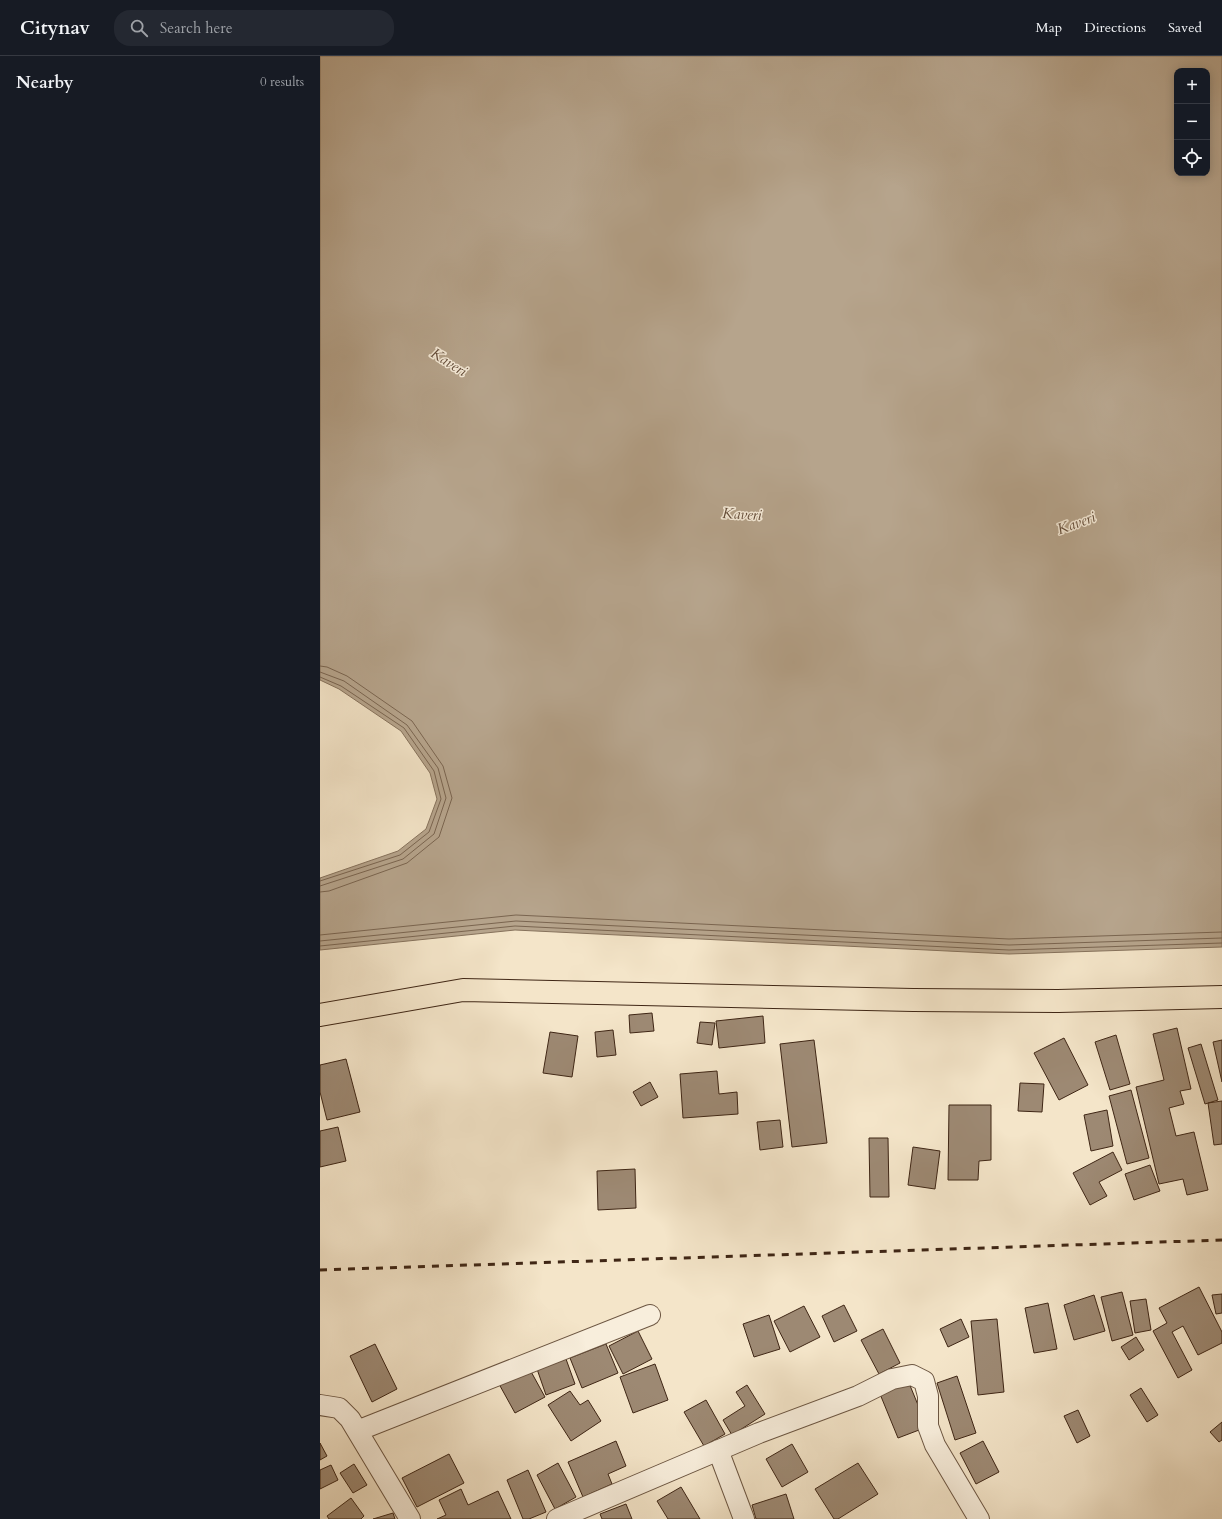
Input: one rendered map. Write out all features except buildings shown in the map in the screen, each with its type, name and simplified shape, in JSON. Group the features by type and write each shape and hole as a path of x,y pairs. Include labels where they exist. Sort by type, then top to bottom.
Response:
{"highway":[{"path":"320,1014 462,990 921,1000 1058,1001 1222,997"}],"street":[{"path":"357,1431 650,1315"},
{"path":"557,1519 718,1450 858,1396 892,1379 912,1375 924,1381 928,1396 928,1426 935,1445 979,1519"},
{"path":"320,1405 339,1408 350,1419 410,1519"},
{"path":"718,1450 744,1519"}],"water":[{"name":"Kaveri","path":"320,56 1222,56 1222,947 1009,954 515,930 320,950 320,878 398,851 426,829 437,799 430,773 401,731 339,689 320,680"}],"railway":[{"path":"320,1270 1222,1240"}]}
